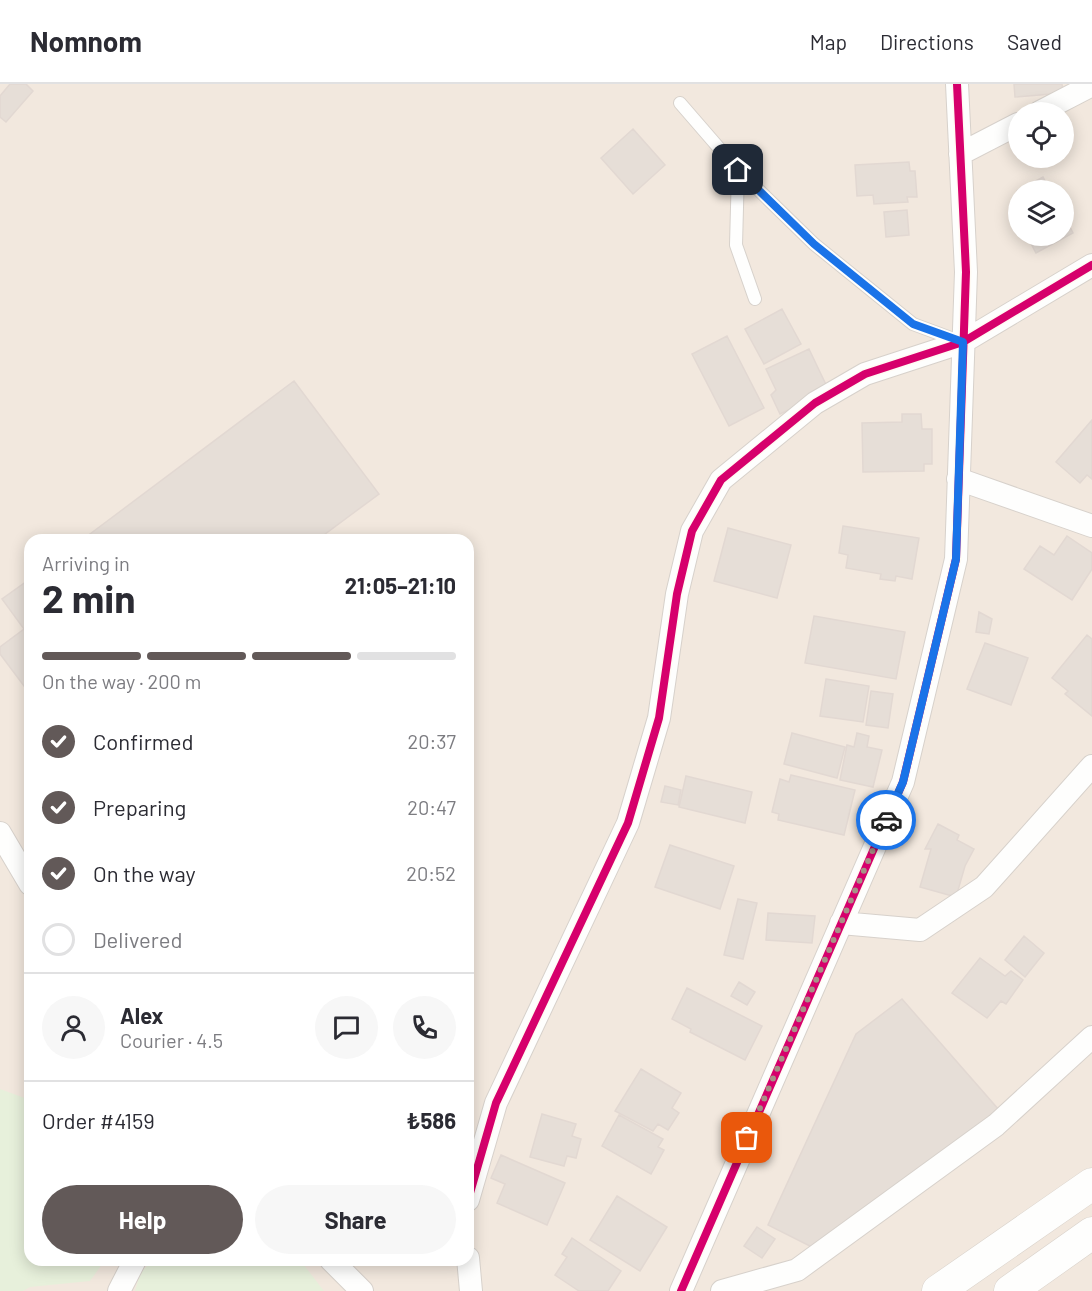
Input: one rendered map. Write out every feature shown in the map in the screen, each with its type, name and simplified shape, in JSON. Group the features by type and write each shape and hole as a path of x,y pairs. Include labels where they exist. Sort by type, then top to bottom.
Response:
{"main road":[{"path":"938,1291 1092,1184"},
{"path":"1010,1291 1092,1233"}],"street":[{"path":"681,1291 903,782 956,559 966,272 957,84"},
{"path":"1059,102 1092,85"},
{"path":"960,154 1008,129"},
{"path":"474,1179 496,1103 628,823 659,718 677,594 692,531 722,480 815,403 866,374 963,342 1092,265"},
{"path":"958,479 1092,526"},
{"path":"841,922 920,930 984,887 1092,766"},
{"path":"0,833 24,874"},
{"path":"722,1291 797,1269 996,1125 1092,1037"},
{"path":"119,1291 132,1266"},
{"path":"337,1266 362,1291"},
{"path":"469,1266 471,1291"}],"lane":[{"path":"680,103 738,170 814,244 913,324 963,342"},
{"path":"738,170 736,245 755,299"}],"shaded area":[{"path":"0,84 1092,84 1092,1291 0,1291"}],"green space":[{"path":"0,1089 24,1098 24,1266 101,1266 90,1281 30,1287 23,1291 0,1291"},
{"path":"147,1266 305,1266 324,1291 135,1291 140,1274"}],"building":[{"path":"10,84 26,84 33,91 6,122 0,117 0,96"},
{"path":"1014,84 1062,84 1063,93 1015,97"},
{"path":"633,129 665,165 633,194 601,158"},
{"path":"909,162 910,171 915,171 917,197 907,197 908,202 874,204 873,195 857,196 855,165"},
{"path":"907,210 909,235 886,237 884,212"},
{"path":"1032,246 1049,246 1036,253"},
{"path":"782,309 801,344 764,364 745,329"},
{"path":"727,336 764,408 729,426 692,354"},
{"path":"809,349 829,391 780,414 771,395 776,390 766,369"},
{"path":"294,381 379,494 325,534 90,534"},
{"path":"902,414 921,414 922,429 932,429 932,464 924,464 924,471 863,472 862,423 902,422"},
{"path":"1092,420 1092,479 1087,475 1080,483 1056,462"},
{"path":"843,526 919,538 912,579 896,576 895,581 880,579 881,574 846,568 848,555 839,553"},
{"path":"728,528 791,545 777,598 714,581"},
{"path":"1067,536 1092,553 1092,569 1072,600 1024,569 1040,546 1054,555"},
{"path":"24,583 24,629 2,599"},
{"path":"979,612 992,619 989,634 976,632"},
{"path":"814,616 905,632 896,679 805,663"},
{"path":"24,629 24,686 0,654 0,647"},
{"path":"1087,635 1092,639 1092,716 1065,694 1068,691 1052,678"},
{"path":"985,643 1028,658 1011,705 967,689"},
{"path":"826,679 869,686 863,722 820,716"},
{"path":"871,691 893,694 888,728 866,725"},
{"path":"792,733 845,747 837,778 784,764"},
{"path":"857,733 869,736 867,747 882,750 873,787 840,780 847,745 854,747"},
{"path":"791,775 855,790 844,835 778,820 779,814 772,812 780,779 789,782"},
{"path":"686,776 752,792 745,823 679,807"},
{"path":"665,786 681,790 678,805 661,802"},
{"path":"938,824 959,835 957,840 974,849 965,866 956,897 920,887 931,849 925,849"},
{"path":"670,845 734,866 720,909 655,887"},
{"path":"738,899 757,903 743,959 724,955"},
{"path":"768,913 815,916 812,943 766,940"},
{"path":"1024,936 1044,953 1025,977 1005,960"},
{"path":"980,958 1005,976 1011,971 1023,980 1006,1004 1001,1001 987,1018 952,993"},
{"path":"739,982 755,992 747,1005 731,996"},
{"path":"687,988 762,1026 745,1060 690,1032 691,1029 672,1019"},
{"path":"902,999 999,1110 812,1247 768,1225 856,1034"},
{"path":"641,1069 681,1093 672,1108 679,1113 668,1130 658,1124 653,1131 615,1111"},
{"path":"542,1114 576,1124 572,1136 581,1139 576,1158 567,1156 564,1166 530,1157"},
{"path":"619,1115 663,1139 658,1147 664,1150 651,1174 602,1146"},
{"path":"501,1155 565,1183 547,1225 497,1203 505,1184 491,1178"},
{"path":"617,1196 667,1227 640,1271 590,1240"},
{"path":"757,1227 775,1239 762,1258 744,1246"},
{"path":"572,1238 621,1271 608,1291 579,1291 555,1275 567,1257 562,1254"}],"cycle path":[{"path":"681,1291 903,782 956,559 966,272 957,84"},
{"path":"474,1179 496,1103 628,823 659,718 677,594 692,531 721,480 815,403 865,374 963,342 1092,265"}],"way so far":[{"path":"747,1138 886,820"}],"route":[{"path":"738,170 814,244 913,324 963,342 956,559 903,782 886,820"}]}
